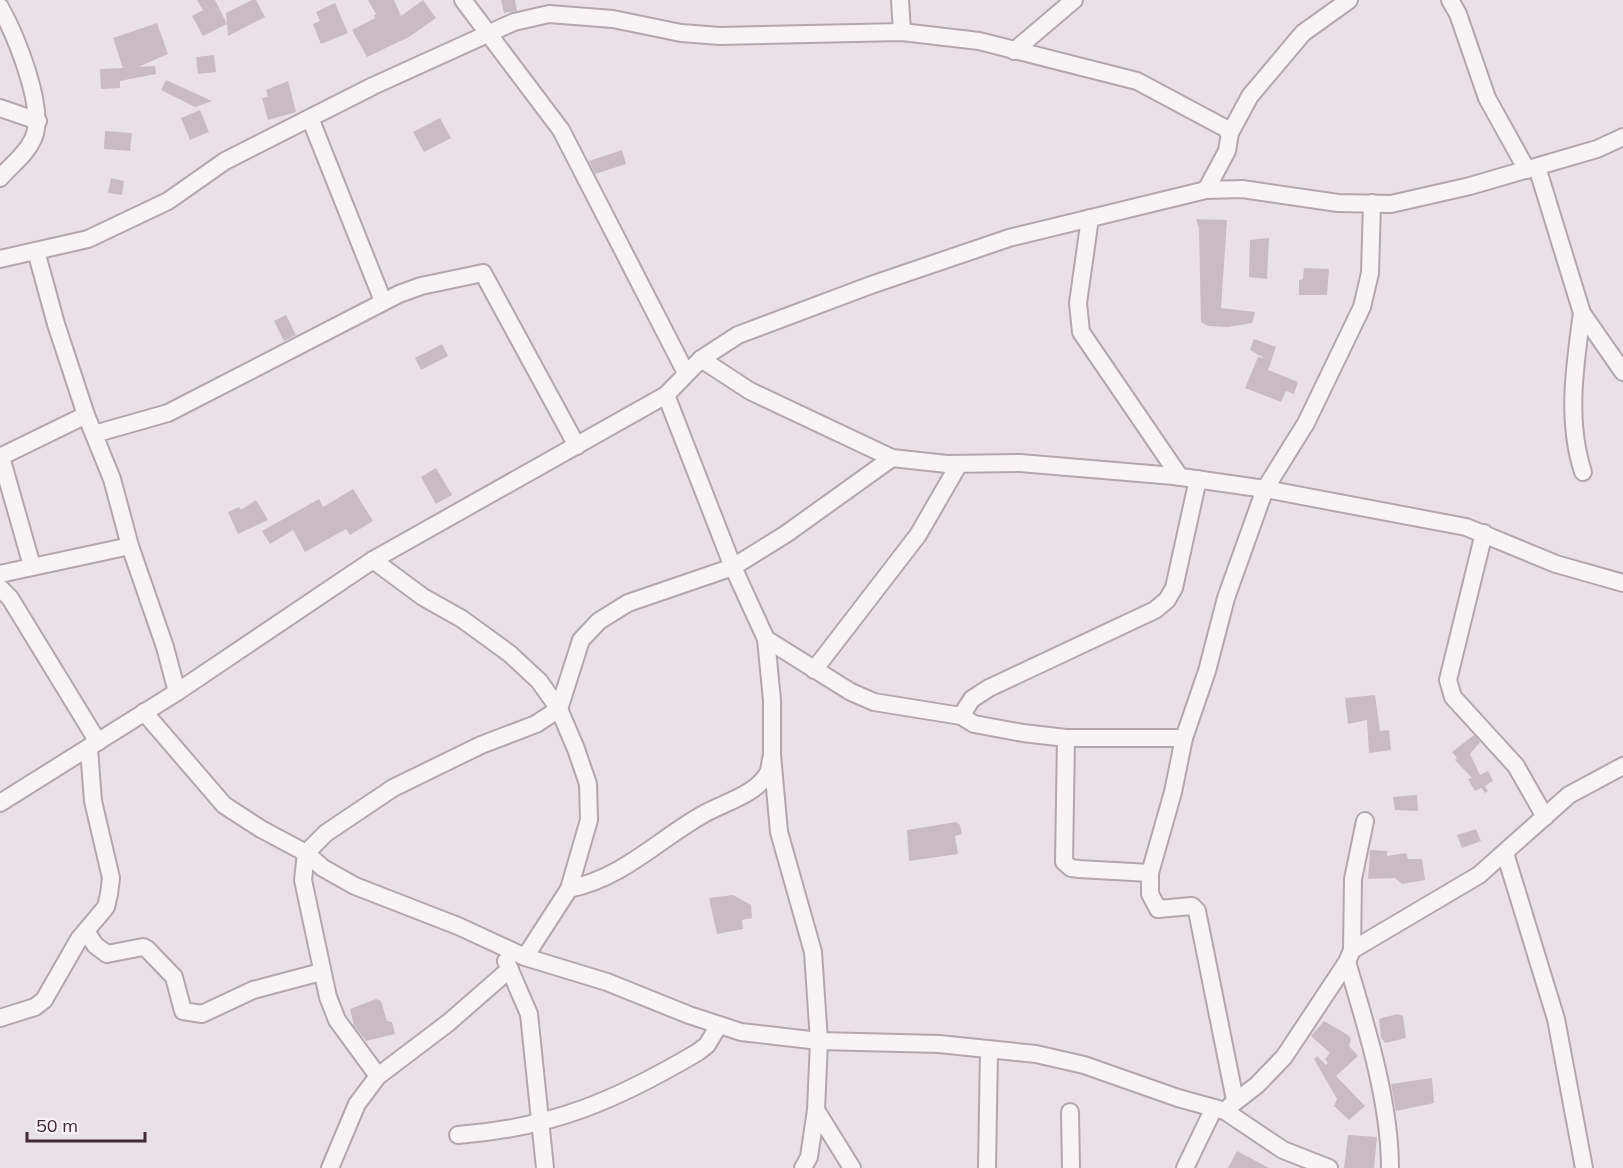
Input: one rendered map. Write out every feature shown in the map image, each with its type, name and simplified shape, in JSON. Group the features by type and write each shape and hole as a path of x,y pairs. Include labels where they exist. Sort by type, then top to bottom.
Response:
{"street":[{"path":"463,0 561,130 686,373"},
{"path":"900,0 902,32"},
{"path":"1014,51 1074,0"},
{"path":"1206,190 1227,151 1230,133 1250,96 1303,33 1349,0"},
{"path":"1450,0 1466,33 1487,98 1532,168 1582,313 1623,372"},
{"path":"0,7 16,36 38,121 33,140 0,178"},
{"path":"0,259 88,239 168,201 225,161 310,118 514,22 549,14 613,19 681,33 720,36 902,32 979,40 1014,51 1137,81 1225,128 1230,133"},
{"path":"0,108 38,121"},
{"path":"310,118 383,301"},
{"path":"0,803 177,692 373,560 666,395 701,359 738,335 871,285 1009,238 1206,190 1242,189 1338,202 1391,204 1470,186 1597,149 1623,136"},
{"path":"1225,1106 1197,911 1192,906 1158,909 1150,894 1150,873 1173,792 1184,738 1208,670 1226,598 1265,489 1306,423 1362,307 1370,273 1372,204"},
{"path":"1090,218 1078,303 1081,332 1180,477"},
{"path":"36,251 56,324 86,415 112,479 130,546 177,692"},
{"path":"94,434 168,413 383,301 421,286 485,274 577,446"},
{"path":"1582,313 1573,407 1577,455 1583,472"},
{"path":"701,359 750,391 892,458 959,464 1020,463 1180,477 1265,489 1484,533 1556,564 1623,583"},
{"path":"666,395 733,567 766,639 772,700 772,755 779,832 813,952 819,1041 816,1110 809,1156 803,1168"},
{"path":"32,566 0,457 86,415"},
{"path":"102,454 118,428"},
{"path":"378,1076 337,1020 321,972 303,880 306,853 326,833 393,788 481,745 536,724 559,710 581,640 599,621 628,603 733,567 796,528 892,458"},
{"path":"814,670 918,536 959,464"},
{"path":"961,716 972,699 989,688 1155,610 1167,600 1174,588 1198,479"},
{"path":"1484,533 1451,663 1449,688 1453,697 1516,766 1545,817"},
{"path":"0,574 130,546"},
{"path":"373,560 423,597 462,618 510,654 539,681 559,710 582,766 591,801 589,820 569,889 525,957"},
{"path":"0,588 10,598 94,746 93,801 111,878 106,907 65,960 44,1000 35,1007 0,1018"},
{"path":"766,639 814,670 874,702 961,716 974,724 1066,738 1184,738"},
{"path":"144,712 224,805 306,853 323,868 355,886 458,926 525,957 607,982 741,1032 819,1041 939,1044 1036,1054 1084,1065 1178,1098 1225,1106 1283,1150 1329,1168"},
{"path":"1066,738 1064,862 1071,868 1150,873"},
{"path":"569,889 592,884 625,869 702,814 753,788 768,772 772,755"},
{"path":"1185,1168 1225,1106 1257,1084 1284,1057 1329,992 1349,956 1479,875 1569,795 1623,766"},
{"path":"1365,821 1353,879 1349,956 1387,1115 1390,1168"},
{"path":"1506,853 1556,1019 1584,1168"},
{"path":"86,931 95,945 107,954 143,947 147,950 174,977 183,1011 189,1014 202,1014 253,990 321,972"},
{"path":"499,946 529,1014 545,1168"},
{"path":"330,1168 357,1104 378,1076 448,1023 510,969"},
{"path":"458,1135 495,1132 540,1124 600,1104 678,1064 707,1045 719,1024"},
{"path":"987,1168 989,1050"},
{"path":"816,1110 852,1168"},
{"path":"1070,1112 1071,1168"}],"building":[{"path":"197,0 215,0 227,24 203,36 192,16 203,10"},
{"path":"256,0 265,17 228,36 226,13"},
{"path":"368,0 394,0 401,16 423,0 436,18 409,37 367,57 352,30 375,18 376,14"},
{"path":"501,0 515,0 517,11 504,13"},
{"path":"335,3 348,33 321,44 313,24 320,21 316,12"},
{"path":"157,23 168,54 138,67 155,66 156,74 120,81 120,88 101,89 100,69 123,68 113,38"},
{"path":"214,55 216,72 198,74 196,57"},
{"path":"166,80 212,101 195,107 161,90"},
{"path":"288,81 296,112 268,120 262,98 268,97 266,90"},
{"path":"200,110 209,132 190,140 181,118"},
{"path":"440,118 451,138 424,152 413,132"},
{"path":"105,131 132,133 130,151 104,149"},
{"path":"622,150 626,164 595,174 589,161"},
{"path":"111,178 124,181 122,195 108,193"},
{"path":"1196,219 1227,220 1221,308 1255,312 1252,323 1228,327 1208,326 1201,322 1199,228"},
{"path":"1269,238 1267,279 1249,277 1250,240"},
{"path":"1304,268 1329,269 1327,295 1299,295 1299,280 1303,279"},
{"path":"286,315 296,335 284,341 274,321"},
{"path":"1254,339 1276,347 1268,370 1298,382 1294,394 1286,391 1281,402 1245,388 1258,357 1264,358 1250,350"},
{"path":"442,344 448,356 421,370 415,358"},
{"path":"436,468 452,495 436,504 421,477"},
{"path":"353,489 373,521 350,535 346,529 305,552 293,530 270,544 262,531 319,499 323,507"},
{"path":"256,500 268,520 238,534 228,512 239,507 241,510"},
{"path":"1375,695 1380,731 1389,730 1391,750 1369,753 1367,720 1348,724 1345,698"},
{"path":"1474,735 1480,742 1470,754 1480,775 1488,771 1493,781 1485,786 1488,791 1485,793 1481,788 1475,791 1468,779 1472,778 1455,760 1457,758 1452,752"},
{"path":"1417,795 1418,811 1395,810 1393,797"},
{"path":"956,822 960,825 962,834 955,836 958,854 909,861 907,830"},
{"path":"1476,829 1481,841 1462,848 1457,835"},
{"path":"1370,850 1387,851 1387,856 1406,853 1408,859 1422,859 1425,880 1402,884 1395,878 1368,879"},
{"path":"733,895 751,905 752,918 742,920 743,929 717,934 709,898"},
{"path":"376,999 381,1001 387,1021 392,1022 395,1034 366,1041 354,1026 350,1009"},
{"path":"1397,1014 1403,1016 1406,1038 1385,1043 1381,1037 1379,1019"},
{"path":"1324,1021 1348,1035 1351,1039 1349,1046 1358,1056 1336,1076 1365,1106 1349,1120 1334,1106 1337,1099 1314,1059 1317,1056 1326,1065 1328,1063 1325,1059 1330,1053 1311,1036"},
{"path":"1432,1078 1434,1103 1396,1111 1391,1084"},
{"path":"1348,1135 1377,1137 1374,1168 1344,1168"},
{"path":"1237,1151 1269,1168 1228,1168"}]}
